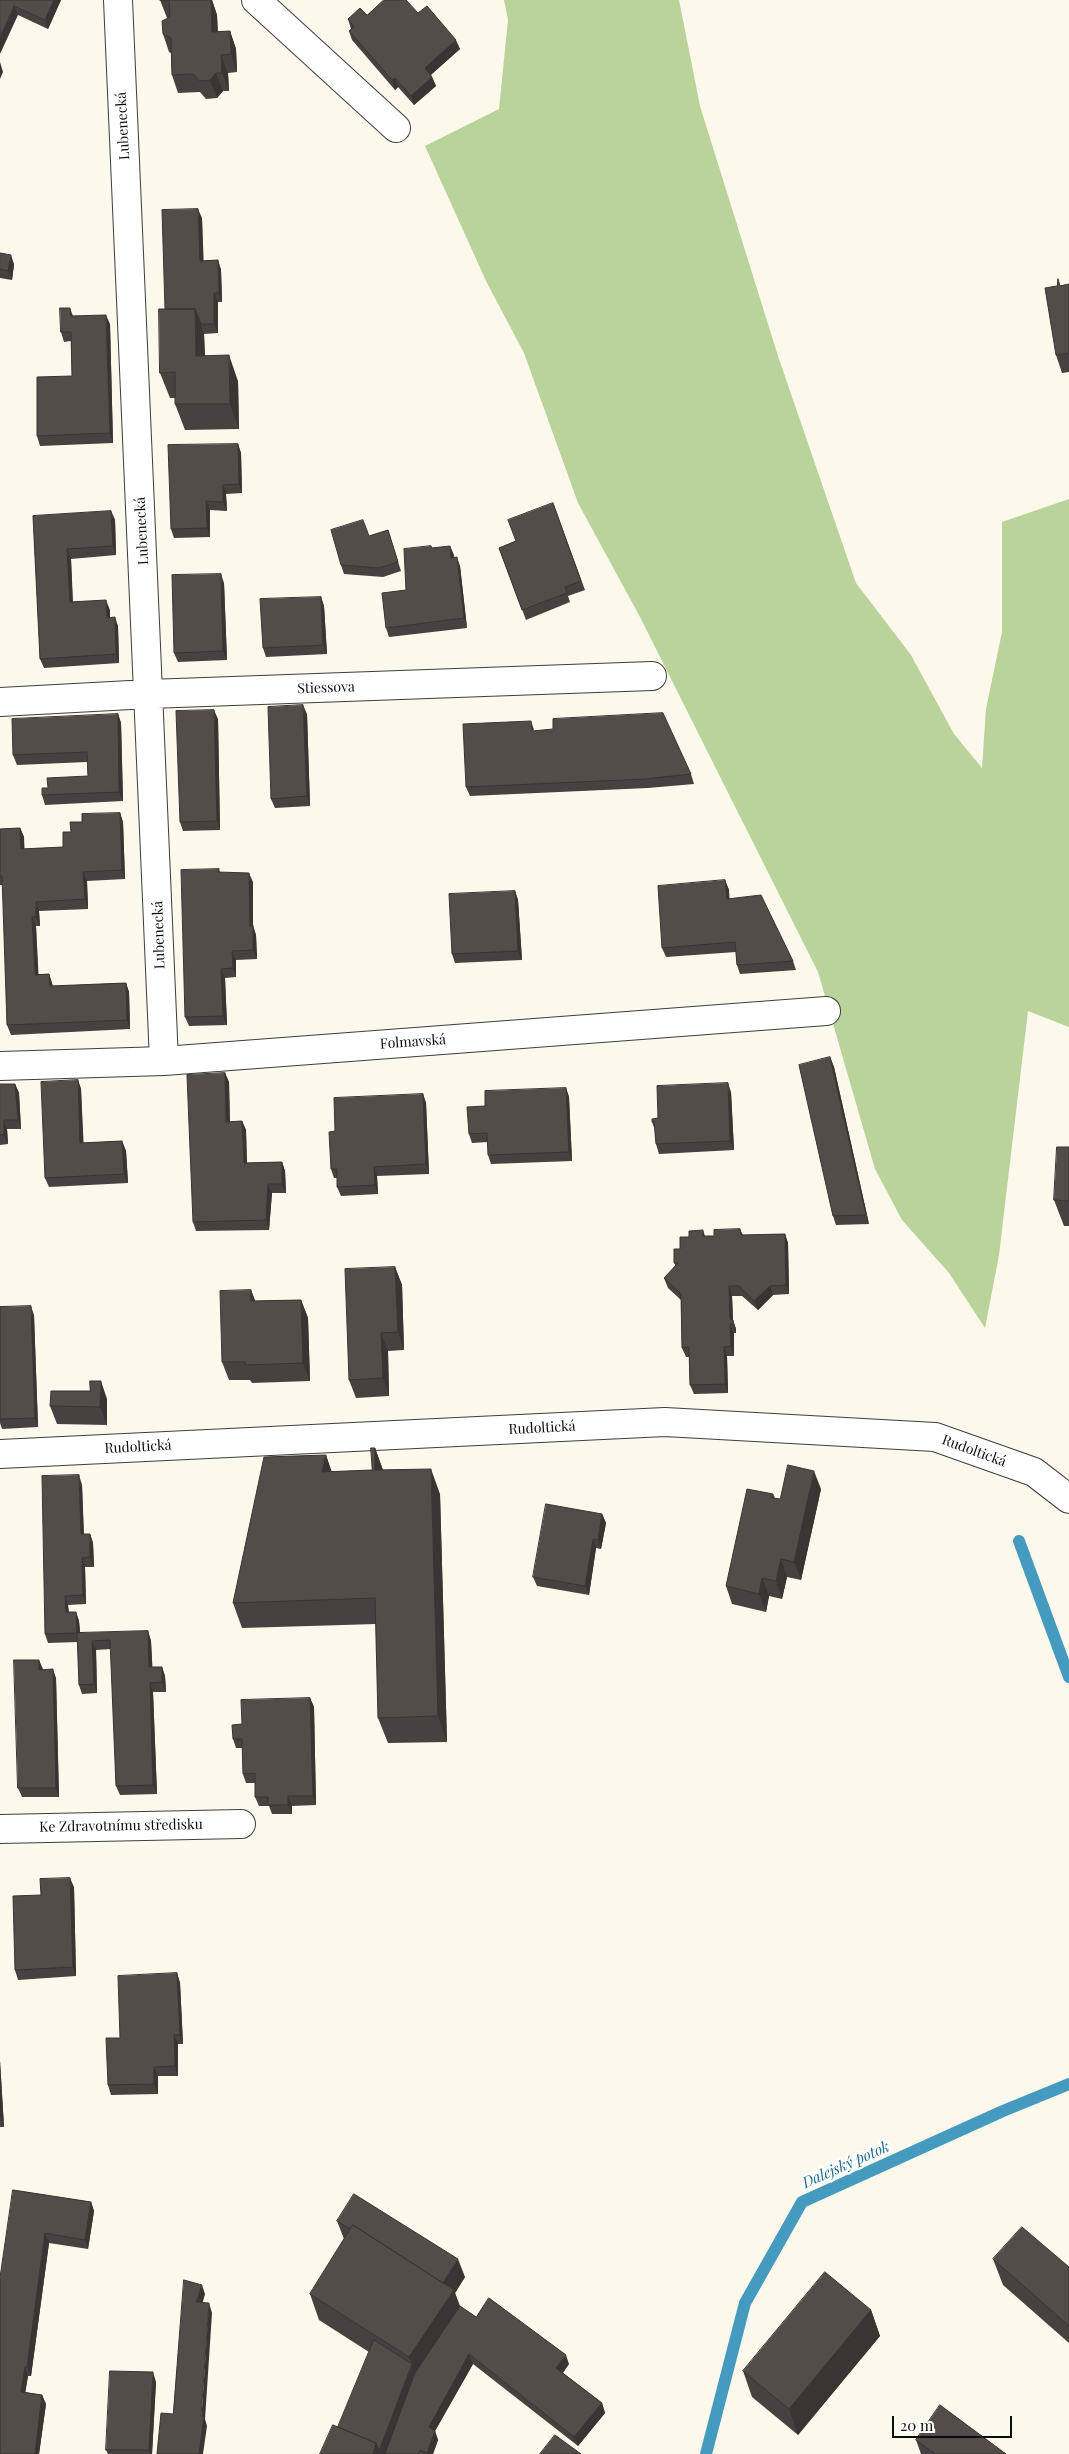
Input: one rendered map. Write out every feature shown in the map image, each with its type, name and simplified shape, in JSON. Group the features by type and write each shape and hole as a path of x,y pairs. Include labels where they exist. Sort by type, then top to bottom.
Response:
{"street":[{"name":"Lubenecká","path":"118,0 164,1061"},
{"path":"256,0 396,128"},
{"name":"Stiessova","path":"0,702 149,694 652,676"},
{"name":"Folmavská","path":"0,1066 164,1061 826,1010"},
{"name":"Rudoltická","path":"0,1454 665,1422 935,1437 1034,1472 1069,1499"},
{"name":"Ke Zdravotnímu středisku","path":"0,1829 241,1824"}],"green space":[{"path":"504,0 679,0 700,106 778,356 856,583 911,655 954,734 982,768 986,709 1002,632 1002,522 1069,499 1069,1027 1028,1011 999,1255 985,1328 949,1273 902,1220 875,1169 818,972 640,617 578,503 524,353 487,283 425,146 499,109 508,20"}],"building":[{"path":"0,0 54,0 45,20 14,6 0,37"},
{"path":"169,0 211,0 212,32 230,31 231,54 221,55 222,73 216,73 210,80 200,81 193,74 172,75 171,38 163,34 162,21 170,17"},
{"path":"384,0 406,0 418,13 427,6 456,40 425,68 432,77 411,96 395,78 392,80 349,31 354,27 348,19 360,8 367,15"},
{"path":"198,209 200,261 218,260 219,293 214,293 214,324 201,324 195,309 165,309 162,210"},
{"path":"0,253 11,255 8,271 0,269"},
{"path":"1058,279 1060,286 1069,284 1069,353 1056,355 1045,288 1057,286"},
{"path":"60,308 70,308 71,316 106,315 110,433 37,436 37,377 72,376 71,332 61,332"},
{"path":"159,309 195,309 196,356 229,355 230,404 175,404 175,372 160,373"},
{"path":"238,444 239,484 223,485 223,502 206,501 207,528 171,529 168,445"},
{"path":"553,503 581,581 565,587 567,593 522,610 499,548 516,541 508,520"},
{"path":"111,511 113,546 67,549 70,602 106,600 107,618 115,617 116,654 40,659 33,516"},
{"path":"363,520 369,536 388,530 398,562 379,568 341,565 331,530"},
{"path":"431,546 432,548 450,546 451,558 457,557 464,618 386,628 382,593 406,590 404,549"},
{"path":"221,574 223,651 174,653 172,575"},
{"path":"321,597 323,645 263,648 260,599"},
{"path":"303,705 307,796 271,799 268,707"},
{"path":"214,710 217,821 180,822 176,711"},
{"path":"663,713 691,774 645,779 466,787 463,724 531,721 532,731 553,729 553,719"},
{"path":"118,714 119,792 42,795 42,788 48,788 47,778 88,776 87,752 13,755 12,719"},
{"path":"120,813 122,870 83,872 85,899 36,902 36,917 32,917 35,975 49,974 50,986 126,983 127,1020 7,1025 2,876 0,876 0,829 20,828 21,849 63,847 63,832 71,832 70,822 82,822 82,814"},
{"path":"219,869 218,872 249,873 250,926 253,925 253,950 232,951 233,968 221,969 223,1016 185,1017 181,870"},
{"path":"725,880 727,899 761,895 793,961 737,965 735,942 662,948 658,886"},
{"path":"515,891 518,951 452,954 449,894"},
{"path":"830,1057 866,1215 833,1216 799,1065"},
{"path":"225,1073 226,1122 242,1121 244,1163 282,1162 282,1184 268,1184 266,1220 193,1222 187,1075"},
{"path":"78,1080 80,1143 122,1141 124,1174 45,1178 41,1082"},
{"path":"728,1083 730,1141 656,1144 654,1121 652,1122 652,1119 658,1118 657,1086"},
{"path":"0,1084 15,1084 18,1120 4,1120 4,1135 0,1135"},
{"path":"566,1088 569,1152 488,1155 487,1133 469,1134 467,1107 485,1106 485,1091"},
{"path":"423,1094 426,1164 374,1167 375,1185 337,1187 337,1169 331,1169 329,1132 335,1131 334,1098"},
{"path":"1057,1147 1069,1147 1069,1201 1054,1200"},
{"path":"740,1229 741,1235 785,1234 786,1285 770,1286 754,1301 739,1286 729,1286 730,1319 733,1320 733,1324 730,1324 731,1346 724,1347 725,1384 690,1385 689,1347 682,1348 681,1294 664,1278 678,1263 674,1263 674,1249 680,1249 680,1237 689,1237 689,1231 703,1230 703,1236 714,1236 714,1230"},
{"path":"395,1267 398,1332 381,1333 383,1378 349,1380 345,1269"},
{"path":"251,1290 251,1301 301,1300 303,1363 245,1365 245,1362 222,1362 220,1291"},
{"path":"31,1306 35,1418 0,1419 0,1307"},
{"path":"90,1381 101,1381 100,1407 50,1406 51,1391 90,1391"},
{"path":"371,1448 375,1448 375,1470 431,1469 438,1716 378,1718 375,1598 233,1603 264,1457 326,1455 322,1472 372,1470"},
{"path":"788,1465 814,1471 794,1562 781,1559 776,1581 762,1578 759,1594 726,1586 747,1489 773,1494 772,1498 780,1499"},
{"path":"79,1475 81,1534 90,1534 90,1557 82,1558 83,1595 65,1596 66,1612 76,1612 77,1633 45,1634 42,1476"},
{"path":"546,1504 602,1514 598,1540 593,1539 585,1586 533,1577"},
{"path":"148,1631 149,1667 162,1667 162,1682 150,1683 153,1785 116,1786 110,1640 92,1641 94,1684 79,1685 77,1633"},
{"path":"14,1660 39,1660 39,1670 53,1669 56,1788 18,1788"},
{"path":"310,1698 313,1796 288,1796 288,1805 268,1805 268,1797 255,1797 255,1773 243,1774 242,1739 233,1739 232,1725 242,1724 241,1700"},
{"path":"70,1878 73,1967 15,1970 13,1896 41,1895 40,1879"},
{"path":"177,1973 180,2035 174,2035 175,2066 154,2067 154,2084 108,2085 106,2038 120,2038 118,1976"},
{"path":"13,2190 91,2202 85,2240 45,2233 27,2367 25,2367 21,2392 42,2395 35,2454 0,2454 0,2278"},
{"path":"354,2194 458,2259 443,2283 353,2225 350,2229 337,2221"},
{"path":"353,2225 454,2290 409,2357 310,2294"},
{"path":"1022,2227 1069,2267 1069,2326 993,2259"},
{"path":"825,2272 871,2310 789,2409 743,2371"},
{"path":"184,2280 202,2285 196,2302 209,2303 201,2416 204,2416 199,2454 157,2454 161,2413 173,2414"},
{"path":"489,2298 566,2355 556,2368 602,2403 574,2437 469,2354 429,2427 435,2431 427,2453 420,2450 418,2454 385,2454 415,2373 460,2306 476,2317"},
{"path":"374,2340 412,2364 379,2451 376,2443 338,2427"},
{"path":"110,2371 153,2372 149,2450 106,2450"},
{"path":"940,2405 1006,2454 935,2454 916,2440"},
{"path":"333,2425 376,2443 373,2454 320,2454"},
{"path":"555,2435 581,2454 540,2454"}],"waterway":[{"path":"1019,1541 1069,1677"},
{"name":"Dalejský potok","path":"706,2454 745,2303 802,2202 1003,2111 1069,2084"}]}
